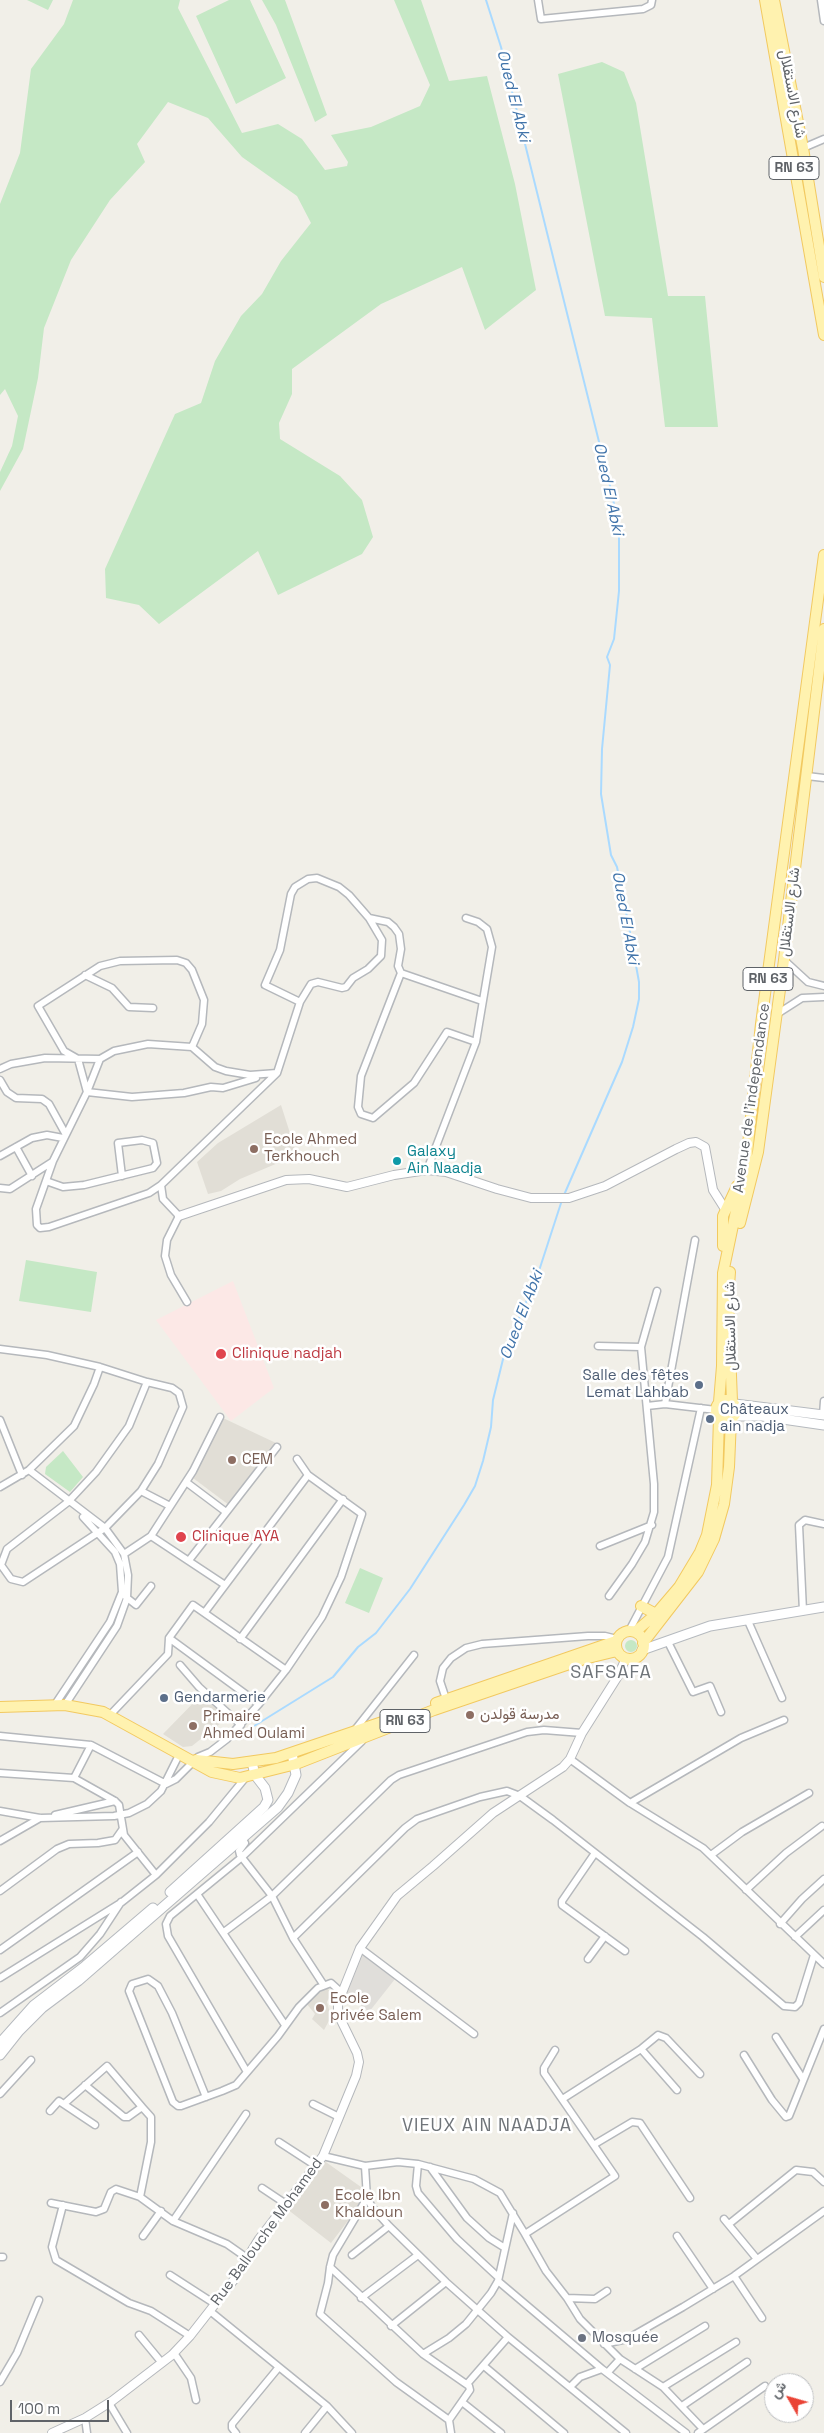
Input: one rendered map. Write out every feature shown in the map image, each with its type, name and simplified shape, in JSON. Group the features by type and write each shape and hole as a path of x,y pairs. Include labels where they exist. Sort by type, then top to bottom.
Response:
{"main road":[{"name":"RN 63","path":"765,0 822,306 824,336"},
{"name":"شارع الاستقلال","path":"774,0 803,148 824,277"},
{"name":"Avenue de l'independance","path":"718,1410 722,1366 721,1291 734,1213 744,1178 748,1133 824,555"},
{"name":"شارع الاستقلال","path":"733,1402 728,1299 734,1213 758,1152 784,960 824,629"},
{"path":"725,1399 824,1418 762,1416 732,1417 725,1420 718,1410 725,1399"},
{"path":"643,1646 632,1632 620,1634 617,1644 626,1658 637,1656 698,1572 714,1539 724,1504 729,1468 732,1417 736,1410 733,1402"},
{"name":"RN 63","path":"632,1632 656,1614 691,1569 707,1535 717,1485 718,1410"},
{"path":"641,1606 656,1614"},
{"path":"643,1646 668,1642 710,1626 824,1608"},
{"name":"RN 63","path":"0,1707 65,1705 110,1715 216,1773 232,1777 251,1776 296,1764 368,1734 584,1659 617,1644"},
{"name":"RN 63","path":"195,1760 226,1764 252,1762 292,1753 446,1699 617,1644"},
{"path":"0,2055 33,2017 78,1982 285,1798 296,1775 296,1764 292,1753"},
{"path":"0,2043 34,2005 86,1966 259,1813 268,1800 268,1796 262,1781 251,1776 252,1762"}],"street":[{"path":"538,0 541,19 643,9 651,5 652,0"},
{"path":"821,0 824,21"},
{"path":"803,148 822,141"},
{"path":"807,776 824,778"},
{"path":"100,1059 87,1092 64,1136 36,1209 36,1220 40,1228 49,1227 149,1193 161,1185 277,1073 300,1002 311,984 318,982 342,988 377,962 381,956 382,940 369,918 350,895 330,882 317,878 308,879 295,887 287,906 280,950 265,985 300,1002"},
{"path":"369,918 388,922 399,934 401,949 398,966 402,973 482,1001"},
{"path":"428,1170 476,1042 492,947 490,936 483,925 466,918"},
{"path":"87,1092 78,1060 64,1051 38,1006 100,966 120,961 177,960 186,963 192,970 204,1000 202,1024 192,1048"},
{"path":"784,960 808,982 824,986"},
{"path":"402,973 361,1076 358,1106 361,1114 373,1118 414,1083 448,1032 476,1042"},
{"path":"85,975 112,988 129,1007 153,1008"},
{"path":"777,1014 802,998 824,996"},
{"path":"0,1068 11,1064 45,1058 100,1059 114,1052 148,1044 192,1048 214,1067 241,1074 269,1075"},
{"path":"87,1092 132,1098 184,1093 211,1087 223,1088 277,1073"},
{"path":"0,1080 7,1092 16,1098 30,1097 42,1099 49,1104 64,1136"},
{"path":"0,1156 32,1138 64,1136"},
{"path":"46,1181 64,1187 84,1185 122,1176 153,1168 157,1163 153,1143 142,1140 118,1143 122,1176"},
{"path":"187,1302 171,1275 165,1256 167,1240 180,1216 286,1180 309,1179 347,1187 394,1175 428,1170 446,1172 517,1194 547,1199 579,1197 605,1186 689,1143 696,1142 705,1147 713,1190 734,1213"},
{"path":"16,1147 32,1176"},
{"path":"0,1188 10,1189 53,1162"},
{"path":"161,1185 163,1199"},
{"path":"149,1193 163,1199 180,1216"},
{"path":"666,1404 695,1240"},
{"path":"609,1596 632,1564 652,1525 654,1484 641,1347 657,1291"},
{"path":"598,1346 641,1347"},
{"path":"0,1349 46,1355 100,1367 172,1388 178,1393 183,1408 158,1464 141,1491 102,1530 23,1582 16,1582 11,1580 2,1565 7,1549 68,1502 112,1453 129,1426 147,1382"},
{"path":"0,1487 30,1470 74,1426 87,1401 100,1367"},
{"path":"824,1401 824,1418"},
{"path":"647,1406 666,1404 718,1410"},
{"path":"632,1632 641,1606 668,1557 701,1408"},
{"path":"124,1554 151,1536 186,1482 220,1417"},
{"path":"0,1420 22,1475"},
{"path":"190,1560 277,1447"},
{"path":"0,1811 43,1818 120,1815 147,1804 166,1784 176,1779 195,1760 210,1752 241,1725 259,1704 286,1670 331,1602 362,1514 308,1475 297,1459"},
{"path":"30,1470 102,1530 124,1554 128,1575 127,1598 117,1626 65,1705"},
{"path":"205,1612 308,1475"},
{"path":"186,1482 226,1512"},
{"path":"141,1491 170,1506"},
{"path":"240,1639 343,1499"},
{"path":"803,1611 799,1525 805,1520 824,1524"},
{"path":"600,1546 652,1525"},
{"path":"54,1706 110,1622 122,1592 118,1557 102,1530"},
{"path":"151,1536 190,1560 225,1585"},
{"path":"122,1592 136,1605 152,1586"},
{"path":"110,1715 168,1654 169,1638 190,1607 195,1605 240,1639 286,1670"},
{"path":"748,1621 782,1698"},
{"path":"446,1699 440,1680 443,1668 451,1658 466,1648 482,1644 588,1636 604,1636 617,1644"},
{"path":"169,1638 259,1704"},
{"path":"668,1642 693,1692 710,1686 721,1712"},
{"path":"353,1732 414,1655"},
{"name":"Rue Ballouche Mohamed","path":"52,2433 85,2418 109,2403 162,2363 190,2336 213,2308 286,2204 323,2156 356,2076 359,2062 338,2014 338,2003 360,1948 397,1896 484,1819 563,1767 570,1759 582,1733 618,1676 626,1658"},
{"path":"180,1665 199,1687 241,1725"},
{"path":"630,1803 741,1738 784,1720"},
{"path":"224,1932 272,1896 391,1780 399,1775 527,1732 544,1730 582,1733"},
{"path":"247,2072 166,1932 166,1924 170,1916 242,1857 368,1734"},
{"path":"0,1736 91,1745 166,1784"},
{"path":"74,1778 91,1745"},
{"path":"166,1784 169,1773 180,1753"},
{"path":"570,1759 630,1803 686,1836 711,1856 824,1964"},
{"path":"0,1773 74,1778 115,1801 119,1805 122,1830 156,1875"},
{"path":"0,1978 122,1902 156,1875 209,1822 251,1776"},
{"path":"292,1938 405,1828 417,1819 480,1797 507,1791 520,1796 595,1853 703,1937 784,2006 795,2007 799,2003 814,1955"},
{"path":"711,1856 742,1832 809,1793"},
{"path":"0,1841 43,1818 115,1801"},
{"path":"746,1890 786,1853 822,1826"},
{"path":"0,1891 57,1849 69,1844 98,1843 115,1840 122,1830"},
{"path":"0,1833 9,1836"},
{"path":"242,1838 244,1844 239,1851 242,1857 272,1896 292,1938 323,1984"},
{"path":"0,1950 138,1852"},
{"path":"595,1853 562,1900 562,1905 625,1950"},
{"path":"780,1924 802,1899 824,1879"},
{"path":"198,1894 285,2025"},
{"path":"0,2013 80,1957 100,1934 122,1902"},
{"path":"795,1937 824,1910"},
{"path":"588,1959 605,1936"},
{"path":"360,1948 474,2034"},
{"path":"206,2097 172,2013 158,1986 148,1980 132,1984 129,1991 173,2102 181,2106 206,2097 236,2085 311,1994 323,1984 331,1983 342,1993"},
{"path":"744,2055 772,2100 786,2117 789,2116 824,2029"},
{"path":"564,2098 641,2049 658,2035 666,2038 700,2074"},
{"path":"776,2037 803,2079"},
{"path":"641,2049 677,2090"},
{"path":"525,2234 615,2176 564,2098 544,2073 544,2068 555,2050"},
{"path":"0,2094 30,2060"},
{"path":"64,2104 107,2066 151,2117 153,2123 140,2197"},
{"path":"84,2085 124,2117 128,2117 142,2107"},
{"path":"50,2111 57,2102 64,2104 95,2125"},
{"path":"313,2104 339,2116"},
{"path":"173,2221 246,2114"},
{"path":"595,2144 632,2122 640,2123 690,2198"},
{"path":"279,2142 316,2166"},
{"path":"323,2156 365,2166 398,2162 418,2164 474,2179 500,2193 513,2212 546,2271 567,2298 580,2319 620,2359 663,2387 682,2406 700,2431 764,2387"},
{"path":"418,2164 416,2186 418,2193 457,2239 498,2279 605,2371 686,2433"},
{"path":"365,2166 368,2198 372,2207 389,2226 446,2282 508,2337 626,2433"},
{"path":"430,2167 466,2218 489,2238 505,2248"},
{"path":"757,2259 726,2222 796,2170 813,2172 824,2182"},
{"path":"262,2188 286,2204"},
{"path":"51,2203 96,2212 104,2209 113,2190 140,2197 173,2221 227,2244 247,2258"},
{"path":"368,2198 364,2207 340,2240 330,2267 320,2314 396,2382 449,2420"},
{"path":"63,2205 52,2247 56,2260 129,2304 156,2314 190,2336"},
{"path":"143,2236 161,2211"},
{"path":"604,2344 627,2339 713,2289 824,2211"},
{"path":"423,2354 449,2338 478,2310 498,2279 513,2212"},
{"path":"352,2256 389,2226"},
{"path":"677,2236 713,2289"},
{"path":"360,2298 418,2255"},
{"path":"330,2267 360,2298 423,2354 466,2384 470,2390 449,2420 451,2433"},
{"path":"170,2274 213,2308 279,2367 327,2406 352,2433"},
{"path":"734,2276 762,2318"},
{"path":"391,2326 446,2282"},
{"path":"567,2298 595,2300 607,2292"},
{"path":"0,2382 17,2353 39,2300"},
{"path":"634,2369 705,2326"},
{"path":"139,2336 162,2363"},
{"path":"466,2384 508,2337"},
{"path":"663,2387 736,2342"},
{"path":"174,2353 192,2378 196,2400"},
{"path":"570,2387 580,2377 605,2371 620,2359"},
{"path":"682,2406 748,2362"},
{"path":"484,2366 564,2433"},
{"path":"236,2433 232,2428 232,2424 279,2367"},
{"path":"462,2402 501,2433"},
{"path":"109,2403 127,2433"},
{"path":"305,2433 327,2406"},
{"path":"85,2418 87,2433"}],"shaded area":[{"name":"Ecole Ahmed Terkhouch","path":"281,1105 297,1155 240,1179 221,1191 208,1194 197,1162 218,1143"},
{"name":"Clinique nadjah","path":"233,1281 274,1388 231,1421 156,1320"},
{"name":"CEM","path":"223,1418 276,1443 229,1505 193,1478"},
{"name":"Primaire Ahmed Oulami","path":"202,1694 227,1718 192,1746 183,1747 163,1734"},
{"path":"363,1954 395,1979 369,2012 346,1993 358,1958"},
{"name":"Ecole privée Salem","path":"327,1987 331,1994 327,2002 331,2017 324,2030 312,2019 315,2014 306,2003"},
{"name":"Ecole Ibn Khaldoun","path":"323,2160 361,2187 363,2201 331,2243 287,2209"}],"green space":[{"path":"27,0 53,0 48,10"},
{"path":"73,0 180,0 178,8 242,133 278,124 302,139 325,170 347,166 348,162 331,135 371,127 420,106 430,85 394,0 421,0 449,81 487,76 515,184 536,290 485,330 462,267 381,304 292,369 292,394 279,423 280,439 340,476 362,500 373,537 362,554 278,595 258,551 159,624 139,605 106,598 105,569 175,414 201,403 215,361 241,316 262,294 281,261 311,223 297,196 242,157 208,118 168,102 137,144 145,162 110,200 71,260 44,328 38,378 23,449 0,491 0,472 12,446 18,416 5,389 0,395 0,204 20,153 31,69 64,24"},
{"path":"229,0 250,0 286,78 236,104 196,16"},
{"path":"262,0 285,0 327,115 315,122 276,25"},
{"path":"602,62 624,72 636,103 668,296 705,296 718,427 665,427 652,318 605,316 558,74"},
{"path":"26,1260 97,1272 91,1312 19,1301"},
{"path":"63,1451 83,1477 70,1492 45,1474 46,1467"},
{"path":"360,1568 383,1578 369,1613 345,1603"},
{"path":"633,1640 636,1641 636,1651 629,1652 626,1651 625,1644 626,1641"}],"waterway":[{"name":"Oued El Abki","path":"486,0 501,47 613,498 619,538 619,591 614,639 607,657 610,665 602,749 601,794 611,855 617,867 629,927 639,982 639,999 633,1027 622,1062 564,1195"},
{"name":"Oued El Abki","path":"246,1731 333,1677 358,1647 376,1633 410,1589 464,1505 475,1486 483,1461 491,1427 493,1400 506,1347 536,1280 562,1200"}],"place":[{"name":"Ecole Ahmed Terkhouch","path":"254,1149"},
{"name":"Galaxy Ain Naadja","path":"397,1161"},
{"name":"Clinique nadjah","path":"221,1354"},
{"name":"Salle des fêtes Lemat Lahbab","path":"699,1385"},
{"name":"Châteaux ain nadja","path":"710,1419"},
{"name":"CEM","path":"232,1460"},
{"name":"Clinique AYA","path":"181,1537"},
{"name":"Gendarmerie","path":"164,1698"},
{"name":"مدرسة قولدن","path":"470,1715"},
{"name":"Primaire Ahmed Oulami","path":"193,1726"},
{"name":"Ecole privée Salem","path":"320,2008"},
{"name":"Ecole Ibn Khaldoun","path":"325,2205"},
{"name":"Mosquée","path":"582,2338"}],"district":[{"name":"SAFSAFA","path":"611,1673"},
{"name":"VIEUX AIN NAADJA","path":"487,2126"}]}
